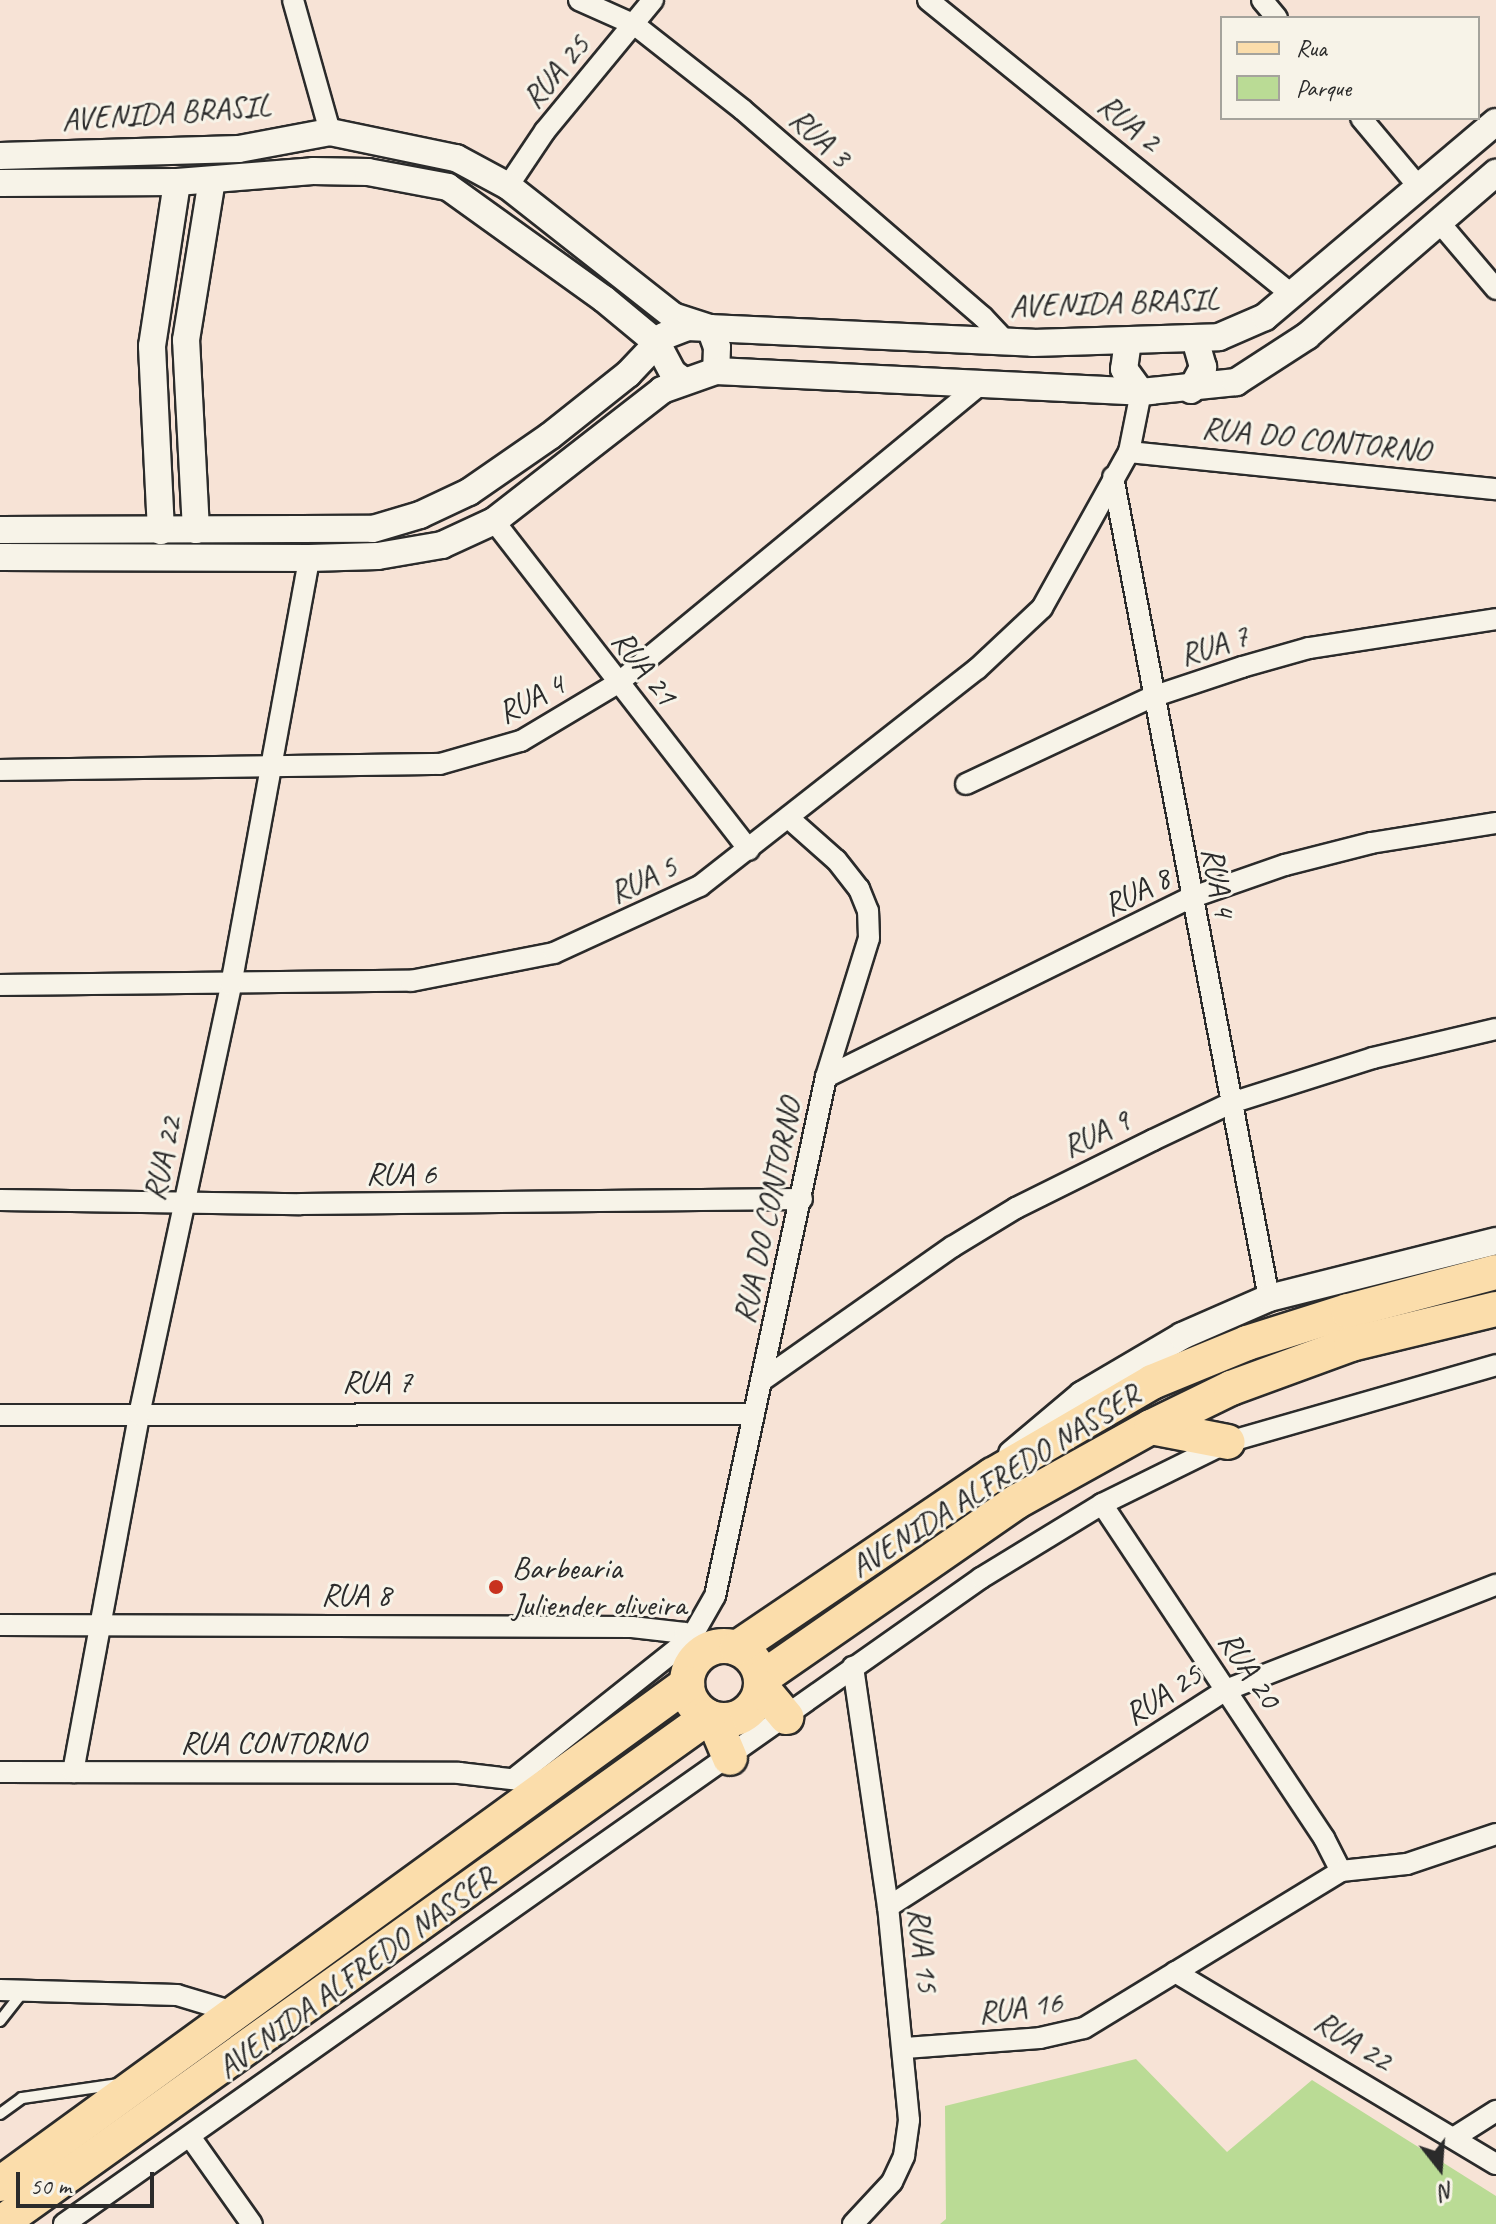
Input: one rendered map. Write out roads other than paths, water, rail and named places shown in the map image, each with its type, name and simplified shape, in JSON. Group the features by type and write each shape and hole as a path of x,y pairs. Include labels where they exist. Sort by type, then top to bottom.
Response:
{"main road":[{"name":"AVENIDA ALFREDO NASSER","path":"737,1648 993,1475 1152,1382 1247,1343 1496,1272"},
{"name":"AVENIDA ALFREDO NASSER","path":"762,1683 1016,1502 1151,1427 1231,1388 1351,1344 1496,1309"},
{"path":"1151,1427 1228,1442"},
{"path":"762,1683 750,1711 727,1721 711,1718 696,1709 687,1684 697,1645 737,1648 758,1665 762,1683 786,1717"},
{"name":"AVENIDA ALFREDO NASSER","path":"0,2184 237,2013 529,1784 687,1684"},
{"name":"AVENIDA ALFREDO NASSER","path":"0,2224 711,1718"},
{"path":"711,1718 730,1758"}],"street":[{"path":"293,0 330,132"},
{"name":"RUA 3","path":"579,0 635,25 743,110 995,327 1006,342"},
{"name":"RUA 25","path":"508,186 545,131 653,0"},
{"name":"RUA 2","path":"928,0 1291,294"},
{"path":"1262,0 1275,16"},
{"path":"1363,120 1419,187"},
{"name":"AVENIDA BRASIL","path":"0,557 161,531 373,529 420,515 469,492 550,436 628,374 657,343 676,330 710,328 1006,342 1195,339 1239,331 1291,294 1496,122"},
{"name":"AVENIDA BRASIL","path":"0,156 239,149 330,132 456,158 508,186 673,316 710,328"},
{"path":"51,155 52,183"},
{"path":"448,187 456,158"},
{"name":"AVENIDA BRASIL","path":"0,183 177,182 368,172 448,187 561,265 657,343 673,373 684,381"},
{"name":"AVENIDA BRASIL","path":"0,530 80,543 309,558 378,556 442,545 494,521 662,390 716,371 1141,392 1191,390 1236,382 1279,358 1496,173"},
{"path":"196,530 186,340 212,180"},
{"path":"161,531 152,346 177,182"},
{"path":"1439,222 1496,289"},
{"path":"710,328 717,347 716,371"},
{"path":"1191,390 1203,367 1195,339"},
{"path":"1128,341 1124,369 1141,392 1129,452"},
{"name":"RUA 4","path":"0,770 271,769 440,764 484,756 564,720 618,683 979,385"},
{"name":"RUA 5","path":"0,985 411,981 554,953 700,886 791,820 1026,624 1055,587 1129,452"},
{"name":"RUA DO CONTORNO","path":"1129,452 1496,489"},
{"name":"RUA 4","path":"1113,477 1190,898 1269,1298"},
{"name":"RUA 21","path":"494,521 749,850"},
{"path":"373,529 378,556"},
{"name":"RUA 22","path":"73,1772 139,1415 231,985 309,558"},
{"name":"RUA 7","path":"966,784 1152,697 1309,648 1496,619"},
{"name":"RUA DO CONTORNO","path":"697,1645 715,1596 764,1379 826,1077 869,938 868,911 859,889 836,860 791,820"},
{"name":"RUA 8","path":"826,1077 1190,898 1285,865 1371,843 1496,823"},
{"name":"RUA 9","path":"764,1379 1016,1208 1231,1103 1373,1058 1496,1029"},
{"name":"RUA 6","path":"0,1200 185,1203 802,1199"},
{"path":"993,1475 1035,1431 1127,1365 1269,1298 1496,1241"},
{"path":"64,2224 191,2138 981,1578 1102,1504 1228,1442 1496,1365"},
{"name":"RUA 7","path":"0,1415 754,1414"},
{"name":"RUA 20","path":"1102,1504 1226,1690 1341,1871"},
{"name":"RUA 25","path":"888,1907 1226,1690 1496,1585"},
{"name":"RUA 8","path":"0,1625 632,1627 675,1629 697,1645"},
{"path":"529,1784 697,1645"},
{"name":"RUA 15","path":"853,1667 888,1907 905,2048 909,2120 904,2156 892,2182 853,2224"},
{"name":"RUA CONTORNO","path":"0,1772 529,1784"},
{"path":"1341,1871 1407,1864 1496,1834"},
{"name":"RUA 16","path":"905,2048 1066,2034 1112,2014 1341,1871"},
{"name":"RUA 22","path":"1175,1972 1496,2164"},
{"path":"0,1990 177,1995 237,2013"},
{"path":"1455,2137 1496,2111"},
{"path":"191,2138 252,2224"}],"lane":[{"path":"0,2021 24,1990"},
{"path":"0,2114 22,2098 145,2081"}],"place":[{"name":"Barbearia Juliender oliveira","path":"496,1587"}]}
